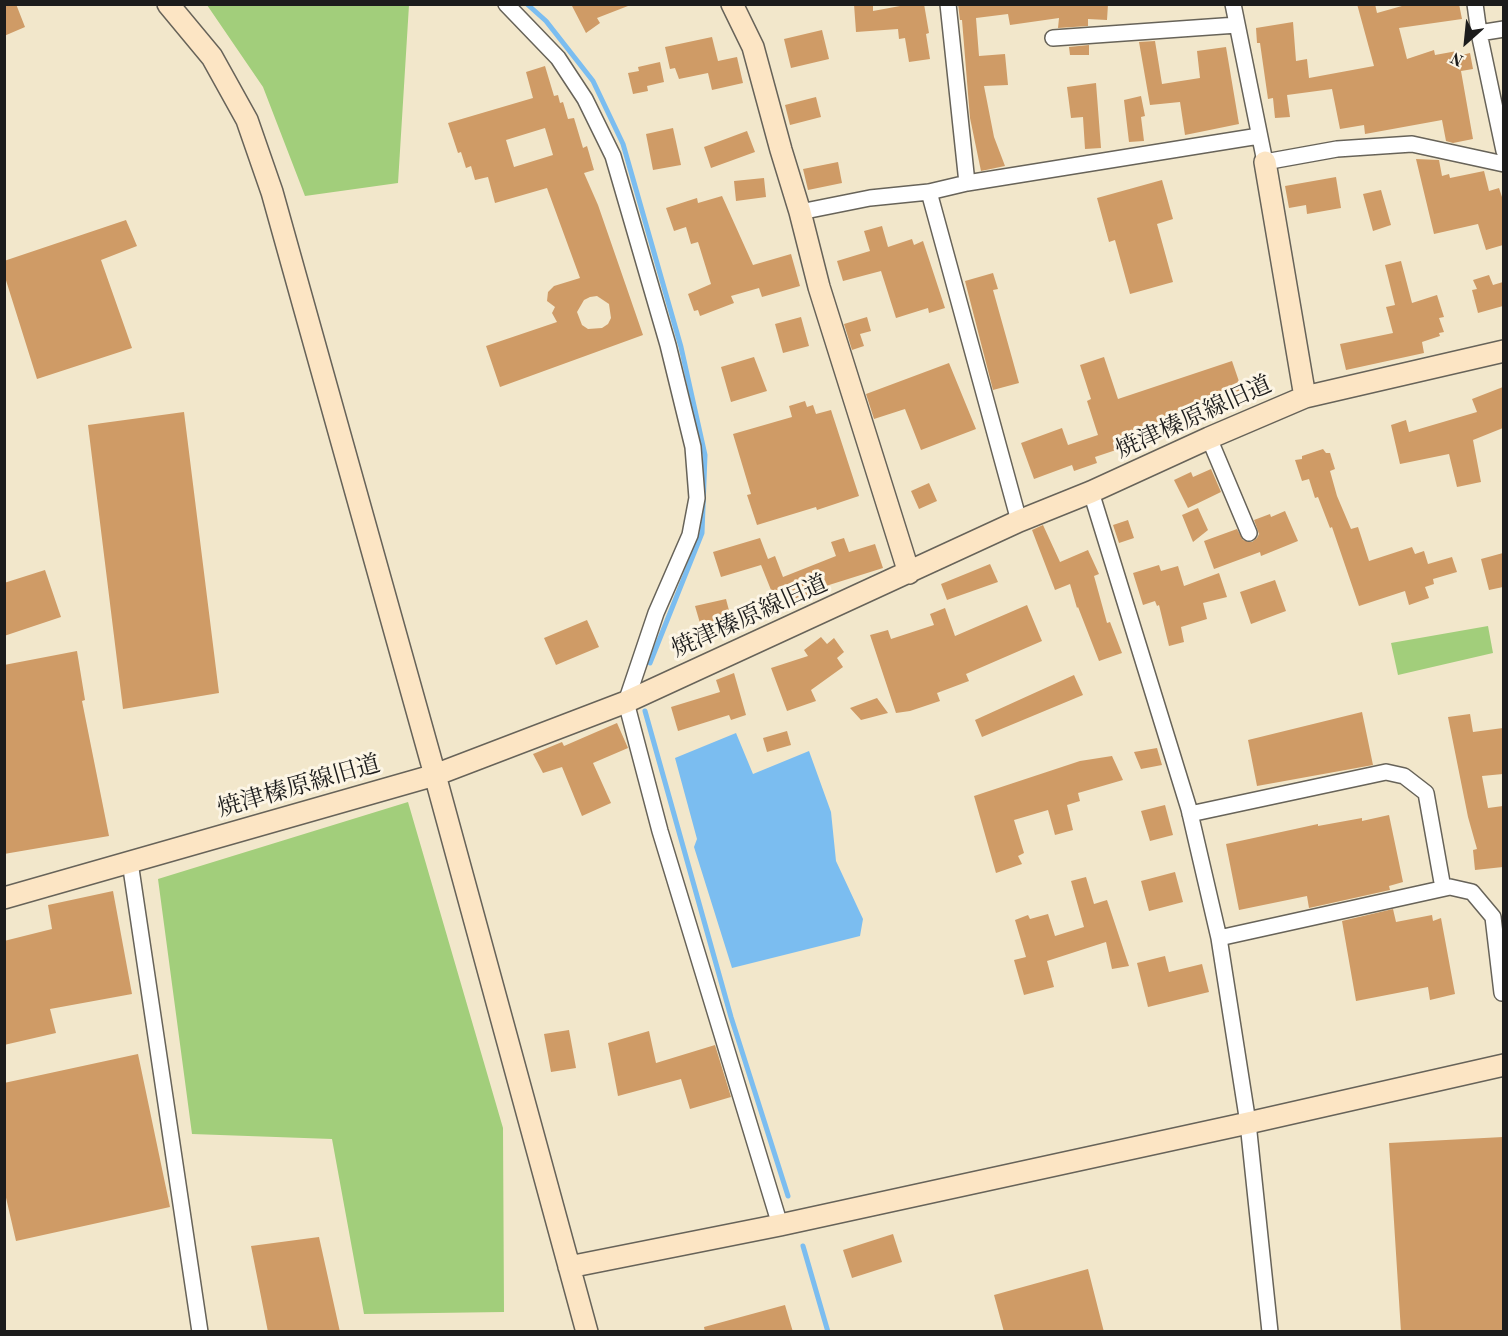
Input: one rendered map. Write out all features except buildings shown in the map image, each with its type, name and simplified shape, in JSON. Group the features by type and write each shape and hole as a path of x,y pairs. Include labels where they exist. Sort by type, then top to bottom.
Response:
{"street":[{"path":"168,4 212,57 247,120 272,192 435,775 587,1332"},
{"path":"506,4 558,58 585,99 613,156 668,345 693,447 697,498 690,534 656,613 626,702 660,831 780,1224"},
{"path":"732,4 753,47 819,287 909,573"},
{"path":"948,4 967,183"},
{"path":"1233,4 1264,162 1305,397"},
{"path":"1475,4 1503,152"},
{"path":"1053,38 1236,25"},
{"path":"1479,33 1503,29"},
{"path":"800,212 870,198 929,192 967,183 1259,136"},
{"path":"1264,162 1337,149 1412,144 1503,164"},
{"path":"929,192 1019,521"},
{"name":"焼津榛原線旧道","path":"4,898 435,775 626,702 1019,521 1091,492 1305,397 1503,351"},
{"path":"1209,438 1249,533"},
{"path":"1091,492 1190,814 1219,938 1248,1123 1270,1332"},
{"path":"1190,814 1386,772 1404,776 1426,793 1443,888"},
{"path":"130,862 200,1332"},
{"path":"1219,938 1450,887 1472,892 1493,916 1502,993"},
{"path":"569,1267 1248,1123 1503,1065"}],"green space":[{"path":"207,5 409,5 398,183 305,196 263,87"},
{"path":"1488,626 1493,653 1398,675 1391,643"},
{"path":"408,802 503,1128 504,1312 364,1314 332,1139 192,1134 158,879"}],"water":[{"path":"736,733 753,774 809,751 831,812 836,861 863,919 860,936 732,968 694,847 697,839 675,758"}],"waterway":[{"path":"527,4 546,21 593,81 623,144 681,347 705,455 702,533 650,663"},
{"path":"645,711 731,1017 788,1196"},
{"path":"803,1246 828,1332"}]}
